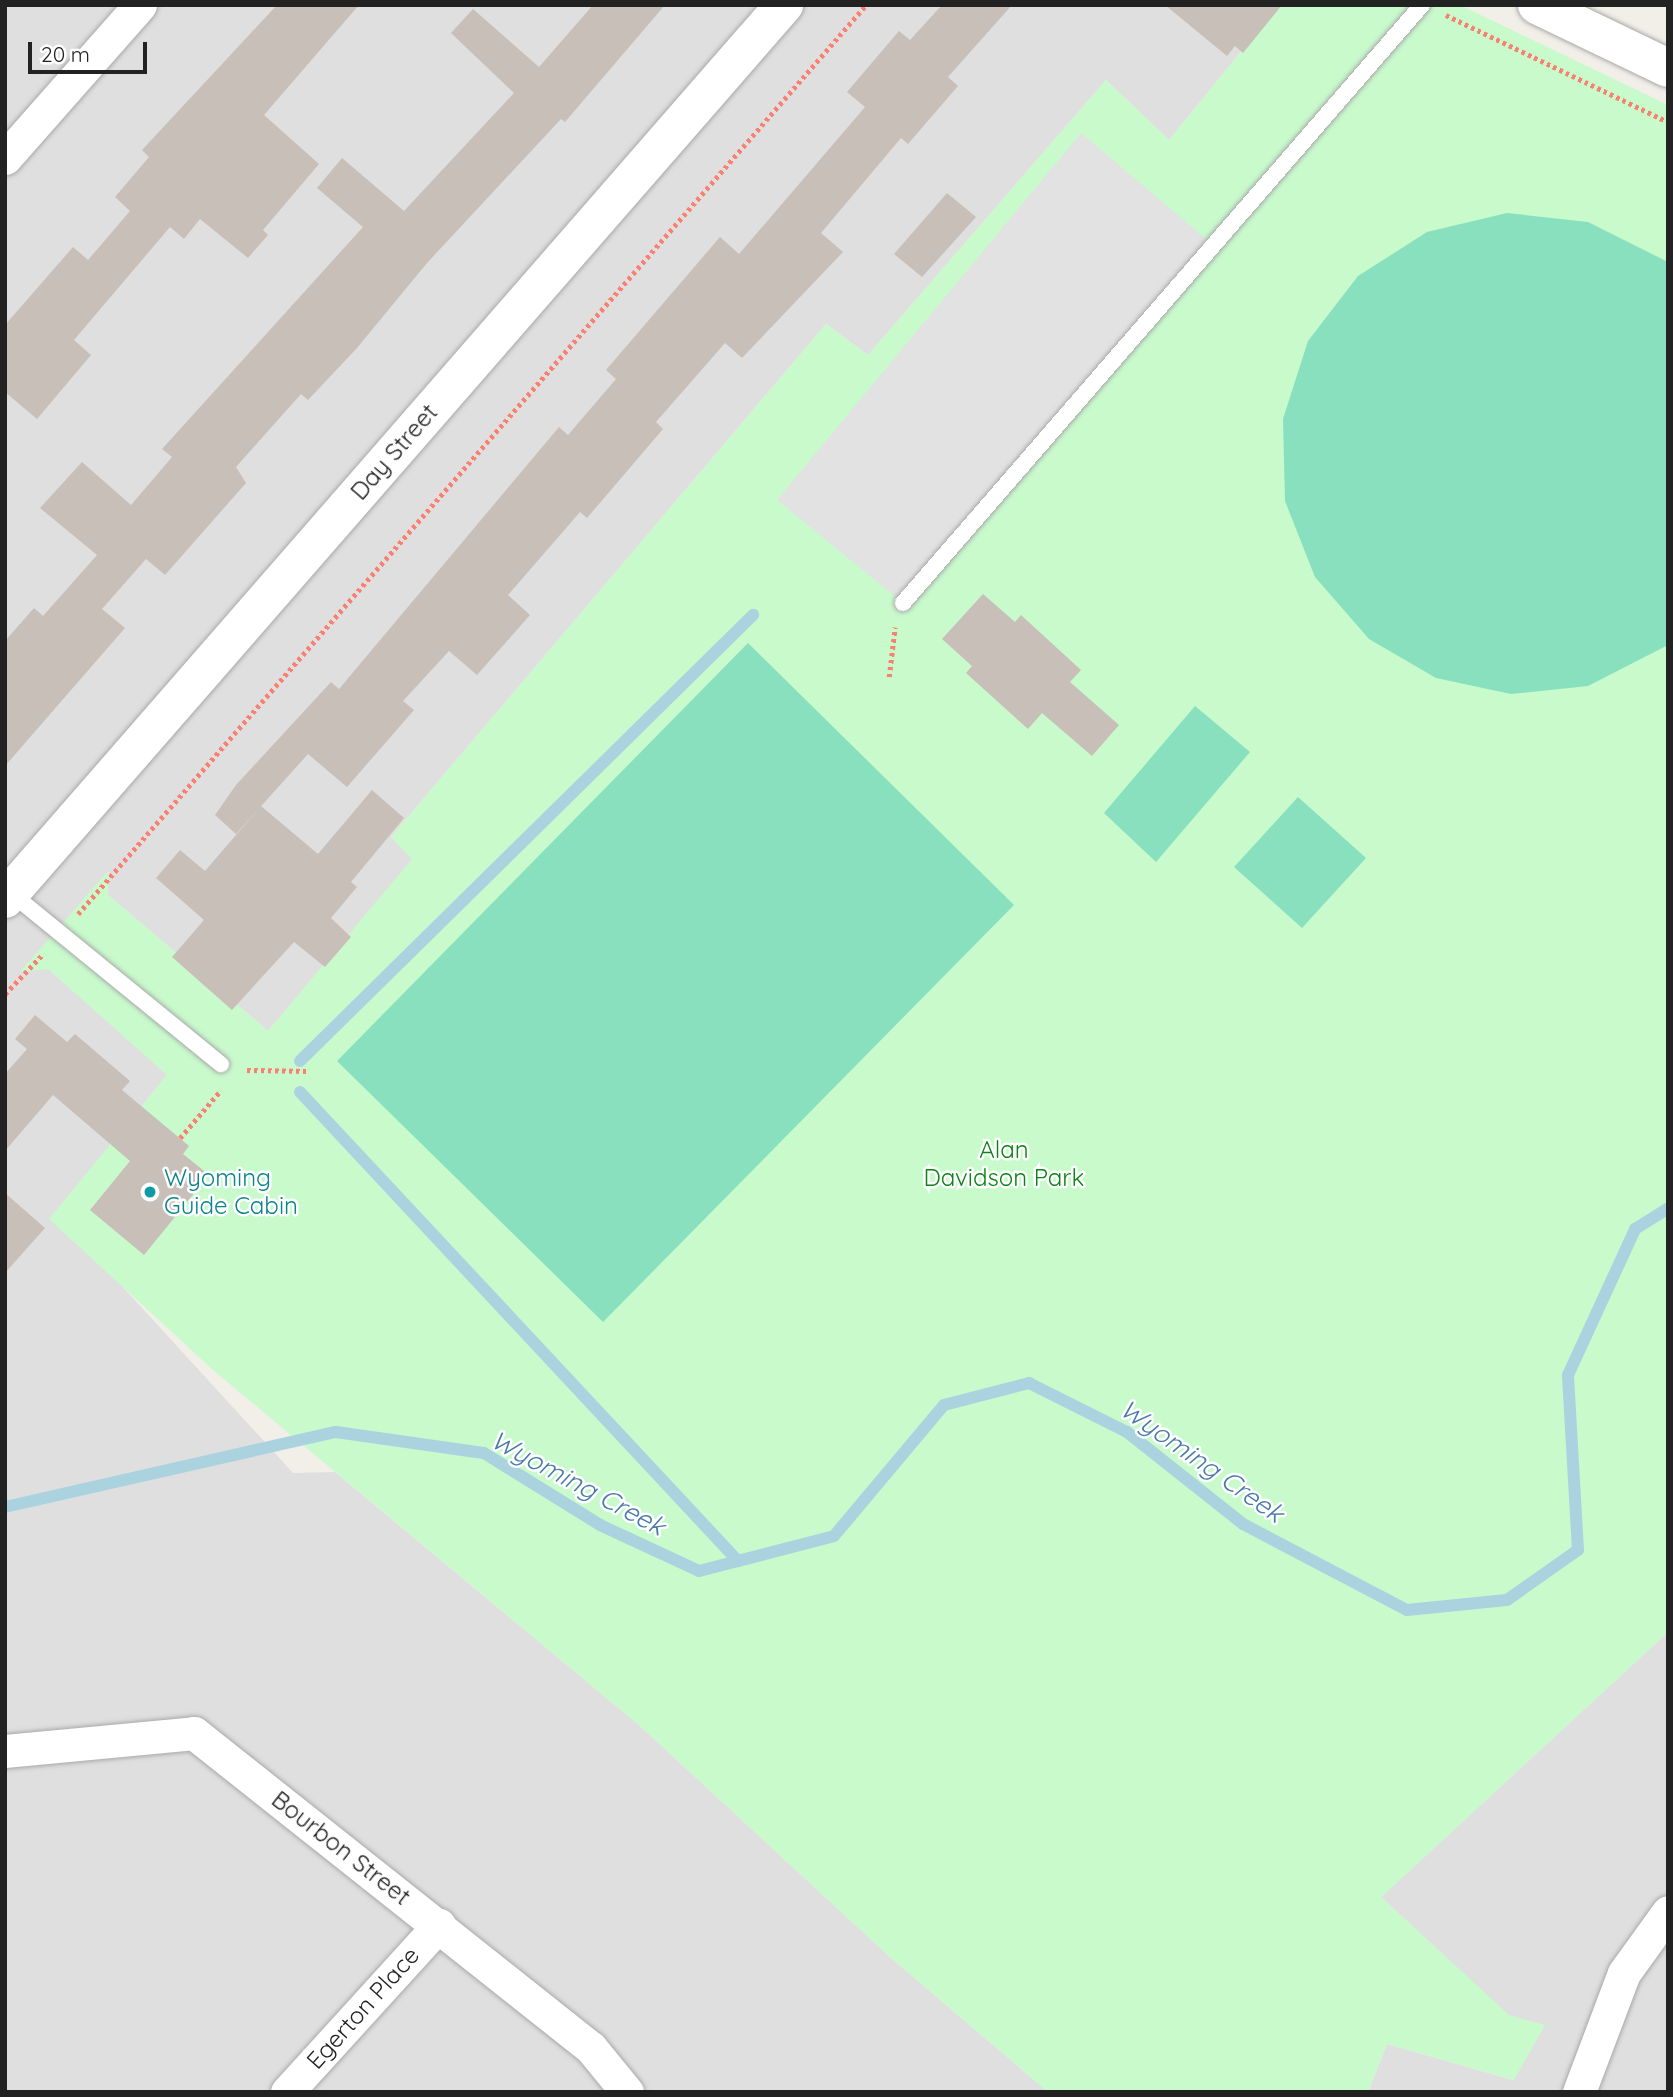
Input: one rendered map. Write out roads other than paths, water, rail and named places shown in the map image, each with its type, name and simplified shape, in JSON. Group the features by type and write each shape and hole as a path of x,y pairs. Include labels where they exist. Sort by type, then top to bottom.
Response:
{"street":[{"path":"5,158 140,5"},
{"name":"Day Street","path":"8,896 784,5"},
{"path":"1537,5 1668,68"},
{"name":"Bourbon Street","path":"5,1751 194,1733 591,2048 627,2092"},
{"path":"1578,2092 1624,1973 1668,1912"},
{"name":"Egerton Place","path":"287,2092 439,1925"}],"lane":[{"path":"903,603 1429,8"},
{"path":"8,896 61,933 220,1064"}],"waterway":[{"path":"300,1061 753,615"},
{"path":"300,1092 738,1561"},
{"name":"Wyoming Creek","path":"5,1507 336,1432 484,1453 600,1525 699,1571 834,1536 944,1405 1029,1383 1127,1432 1243,1524 1407,1610 1507,1600 1578,1550 1568,1375 1635,1229 1668,1208"}],"place":[{"name":"Wyoming Guide Cabin","path":"150,1192"}],"park label":[{"name":"Alan Davidson Park","path":"1004,1164"}]}
